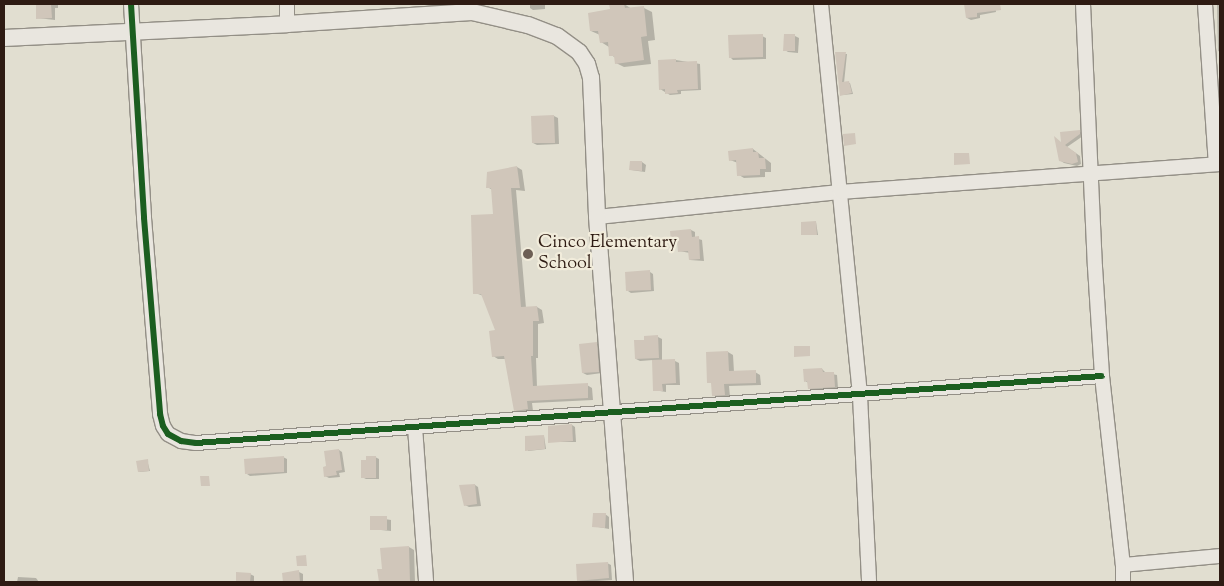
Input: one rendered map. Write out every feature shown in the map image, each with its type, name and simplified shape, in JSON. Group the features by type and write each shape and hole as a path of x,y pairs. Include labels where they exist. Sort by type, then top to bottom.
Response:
{"street":[{"path":"131,4 160,414 163,426 168,434 181,441 196,443 612,412 860,396 1102,376"},
{"path":"287,4 287,24"},
{"path":"821,4 860,396 868,582"},
{"path":"1083,4 1090,172 1102,376 1123,565 1123,582"},
{"path":"597,217 840,192 1218,164 1205,4"},
{"path":"4,38 287,24 472,12 528,25 557,36 578,52 587,64 591,78 597,217 625,582"},
{"path":"416,427 426,582"},
{"path":"1123,565 1220,556"}],"building":[{"path":"36,4 51,4 52,18 36,19"},
{"path":"609,4 624,4 625,8 644,6 647,36 641,37 644,60 615,64 614,56 609,56 608,42 600,43 598,31 590,31 588,13 610,9"},
{"path":"964,4 1000,4 1001,10 977,13 977,17 966,18"},
{"path":"763,34 763,57 729,58 728,35"},
{"path":"784,34 795,34 795,51 783,51"},
{"path":"835,52 846,52 842,82 849,81 852,93 840,96"},
{"path":"676,59 676,62 697,61 698,89 677,90 678,93 665,94 665,89 659,90 658,60"},
{"path":"554,115 555,143 532,143 531,116"},
{"path":"1080,130 1080,134 1065,145 1076,153 1078,162 1072,164 1059,161 1054,136 1061,142 1060,132"},
{"path":"855,133 856,144 844,146 843,134"},
{"path":"753,148 753,152 758,152 759,158 765,158 766,169 760,169 760,175 737,176 736,160 729,161 728,151"},
{"path":"954,153 969,153 970,164 954,165"},
{"path":"630,161 642,161 642,171 629,170"},
{"path":"517,166 520,188 511,188 521,307 537,306 539,321 533,321 533,356 531,356 533,386 588,383 588,398 527,401 528,409 514,411 504,356 492,357 489,331 495,330 481,294 473,294 471,215 493,214 491,188 486,188 487,172"},
{"path":"816,221 817,235 801,235 801,222"},
{"path":"691,229 692,237 699,236 700,259 689,260 688,251 678,252 677,241 671,242 670,231"},
{"path":"650,270 651,290 626,291 625,272"},
{"path":"658,335 659,358 635,359 634,340 644,340 644,336"},
{"path":"597,342 599,372 582,373 579,344"},
{"path":"794,346 810,346 810,356 794,357"},
{"path":"728,351 729,371 756,370 756,383 724,384 725,395 712,396 711,383 707,383 706,352"},
{"path":"675,359 676,383 662,384 663,391 653,391 652,360"},
{"path":"822,368 823,372 834,372 835,387 808,389 807,381 804,382 803,369"},
{"path":"572,424 573,441 548,443 548,426"},
{"path":"544,435 545,449 525,451 525,436"},
{"path":"339,449 342,470 336,471 337,475 324,477 323,467 326,466 324,451"},
{"path":"284,456 284,472 245,474 244,459"},
{"path":"366,456 376,456 376,478 361,478 361,460 366,460"},
{"path":"148,459 149,471 138,472 136,461"},
{"path":"200,476 209,476 210,486 201,486"},
{"path":"475,484 477,504 464,506 459,485"},
{"path":"593,513 606,513 605,528 592,527"},
{"path":"370,516 387,516 387,530 370,530"},
{"path":"409,546 410,582 379,582 377,569 382,569 380,548"},
{"path":"306,555 307,566 297,566 296,556"},
{"path":"608,562 609,578 577,581 576,564"},
{"path":"299,570 300,582 283,582 282,573"},
{"path":"236,572 251,573 250,582 236,582"}],"cycle path":[{"path":"131,4 144,218 160,414 163,426 168,434 181,441 196,443 1102,376"}],"place":[{"name":"Cinco Elementary School","path":"528,254"}]}
